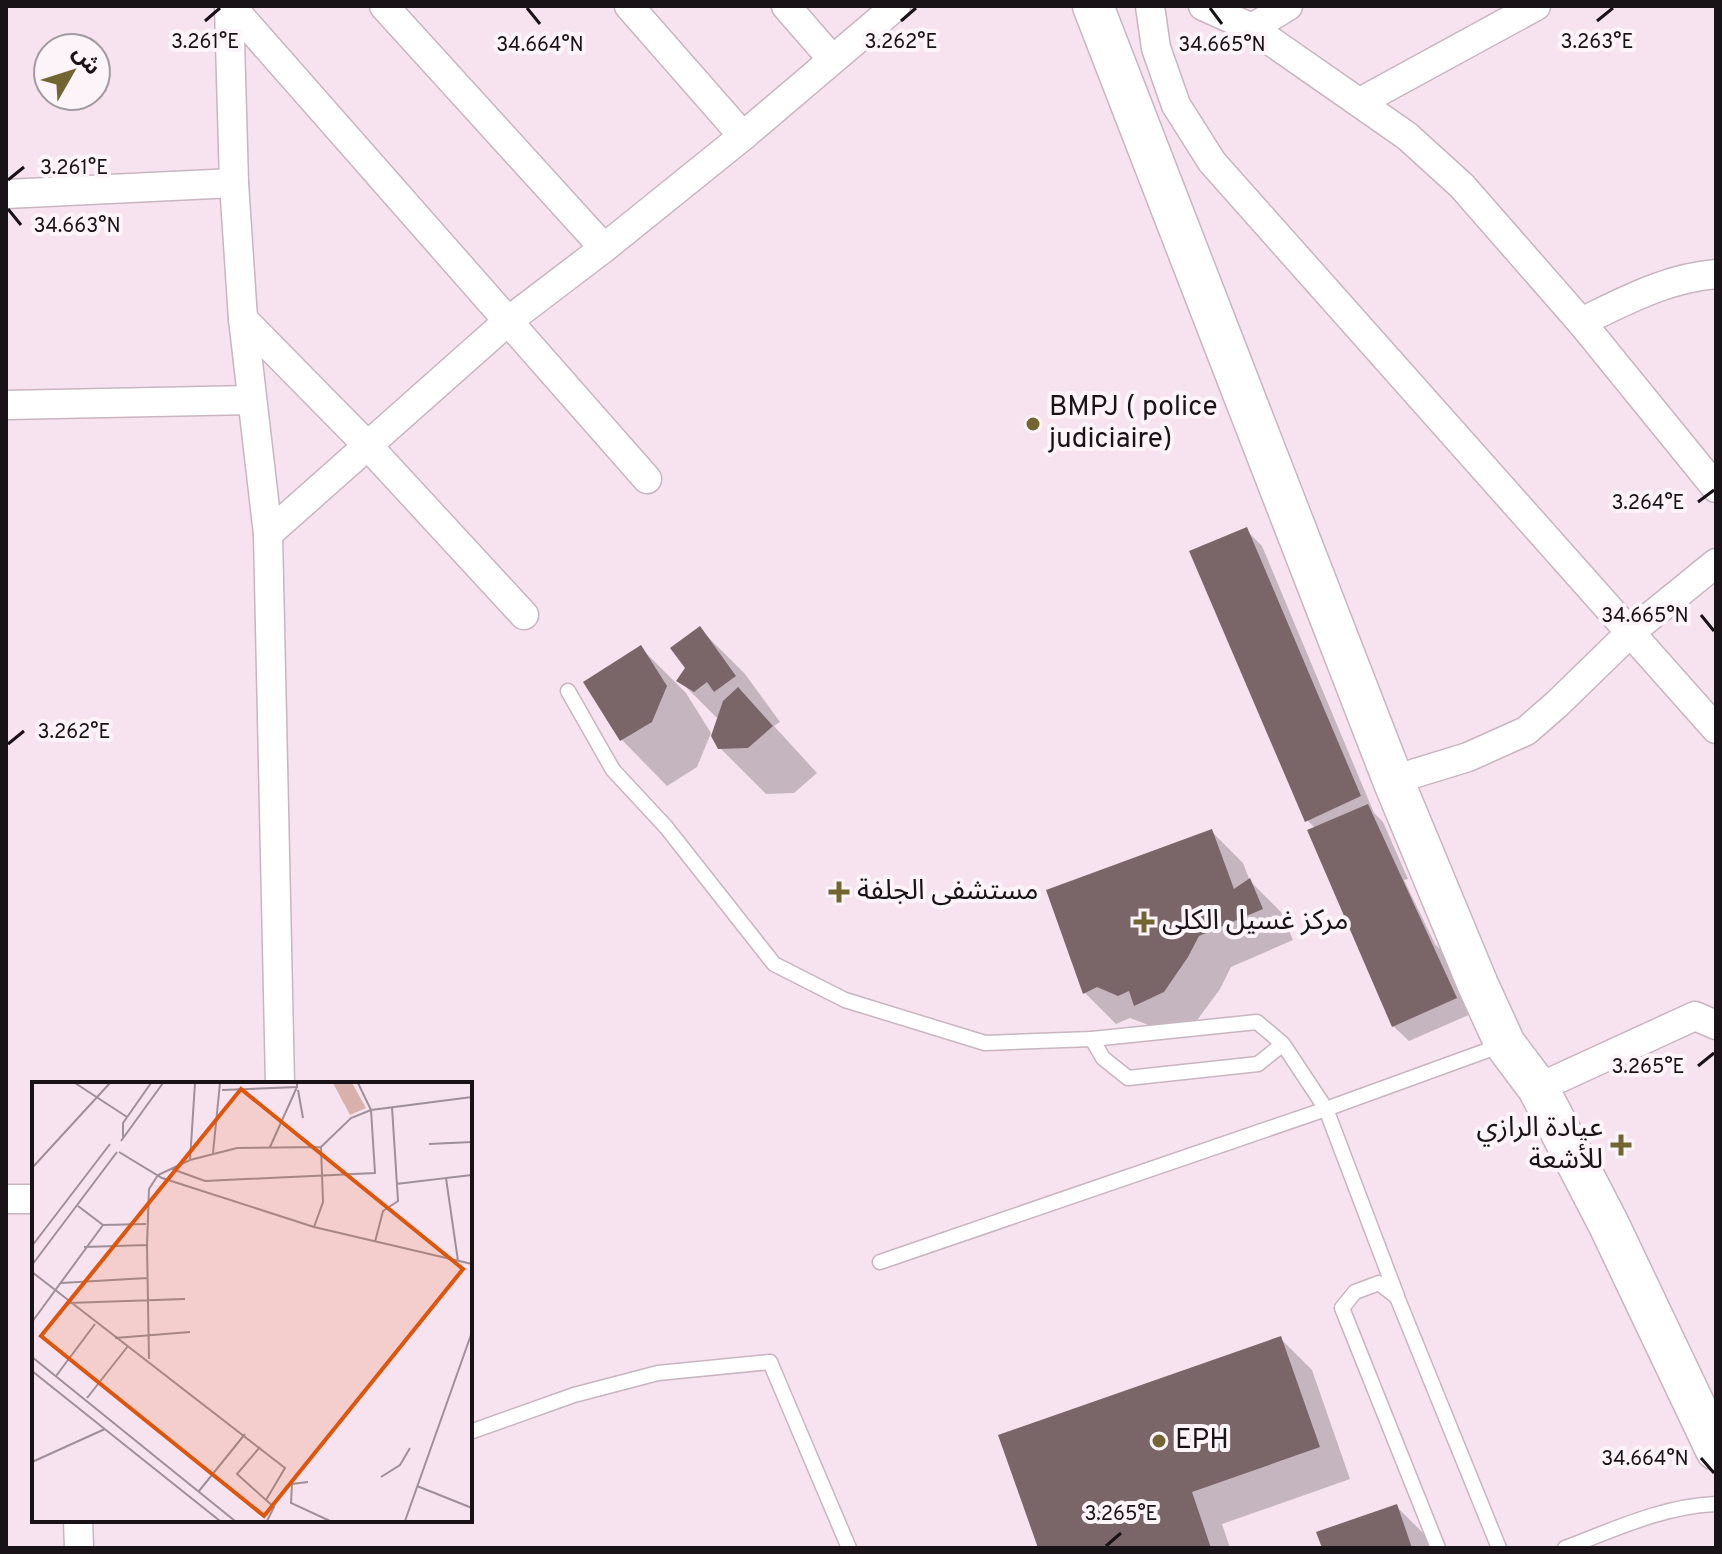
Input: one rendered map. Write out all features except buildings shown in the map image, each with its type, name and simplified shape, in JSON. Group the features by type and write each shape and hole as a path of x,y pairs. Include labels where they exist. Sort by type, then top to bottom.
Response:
{"street":[{"path":"230,6 234,183 243,319 268,534 280,1082"},
{"path":"230,6 647,479"},
{"path":"384,6 604,248"},
{"path":"629,6 743,136"},
{"path":"786,6 832,59"},
{"path":"268,534 508,321 743,136 896,6"},
{"path":"1093,6 1393,780 1478,985 1505,1044 1538,1088 1609,1225 1716,1450"},
{"path":"1150,6 1156,48 1176,105 1212,162 1716,729"},
{"path":"1203,6 1252,28 1360,102 1407,136 1462,186 1581,322 1716,488"},
{"path":"1252,28 1288,6"},
{"path":"1360,102 1536,6"},
{"path":"6,194 234,183"},
{"path":"1581,322 1636,295 1688,276 1716,274"},
{"path":"243,319 369,447 524,615"},
{"path":"6,405 252,400"},
{"path":"1393,780 1468,757 1526,731 1631,632 1716,563"},
{"path":"1538,1088 1695,1016 1716,1025"},
{"path":"6,1199 32,1199"},
{"path":"78,1522 79,1548"}],"lane":[{"path":"568,691 613,770 666,827 774,964 845,1000 985,1043 1092,1039 1257,1022 1283,1044 1326,1109 1397,1297 1499,1548"},
{"path":"1092,1039 1103,1058 1128,1078 1258,1064 1283,1044"},
{"path":"880,1262 1326,1109 1505,1044"},
{"path":"1397,1297 1379,1283 1355,1292 1342,1308 1438,1548"},
{"path":"472,1431 574,1395 658,1373 770,1362 849,1548"},
{"path":"1565,1548 1639,1520 1696,1505 1716,1504"}],"place":[{"name":"BMPJ ( police judiciaire)","path":"1033,424"},
{"name":"مستشفى الجلفة","path":"839,892"},
{"name":"مركز غسيل الكلى","path":"1144,922"},
{"name":"عيادة الرازي للأشعة","path":"1621,1145"},
{"name":"EPH","path":"1159,1441"}]}
